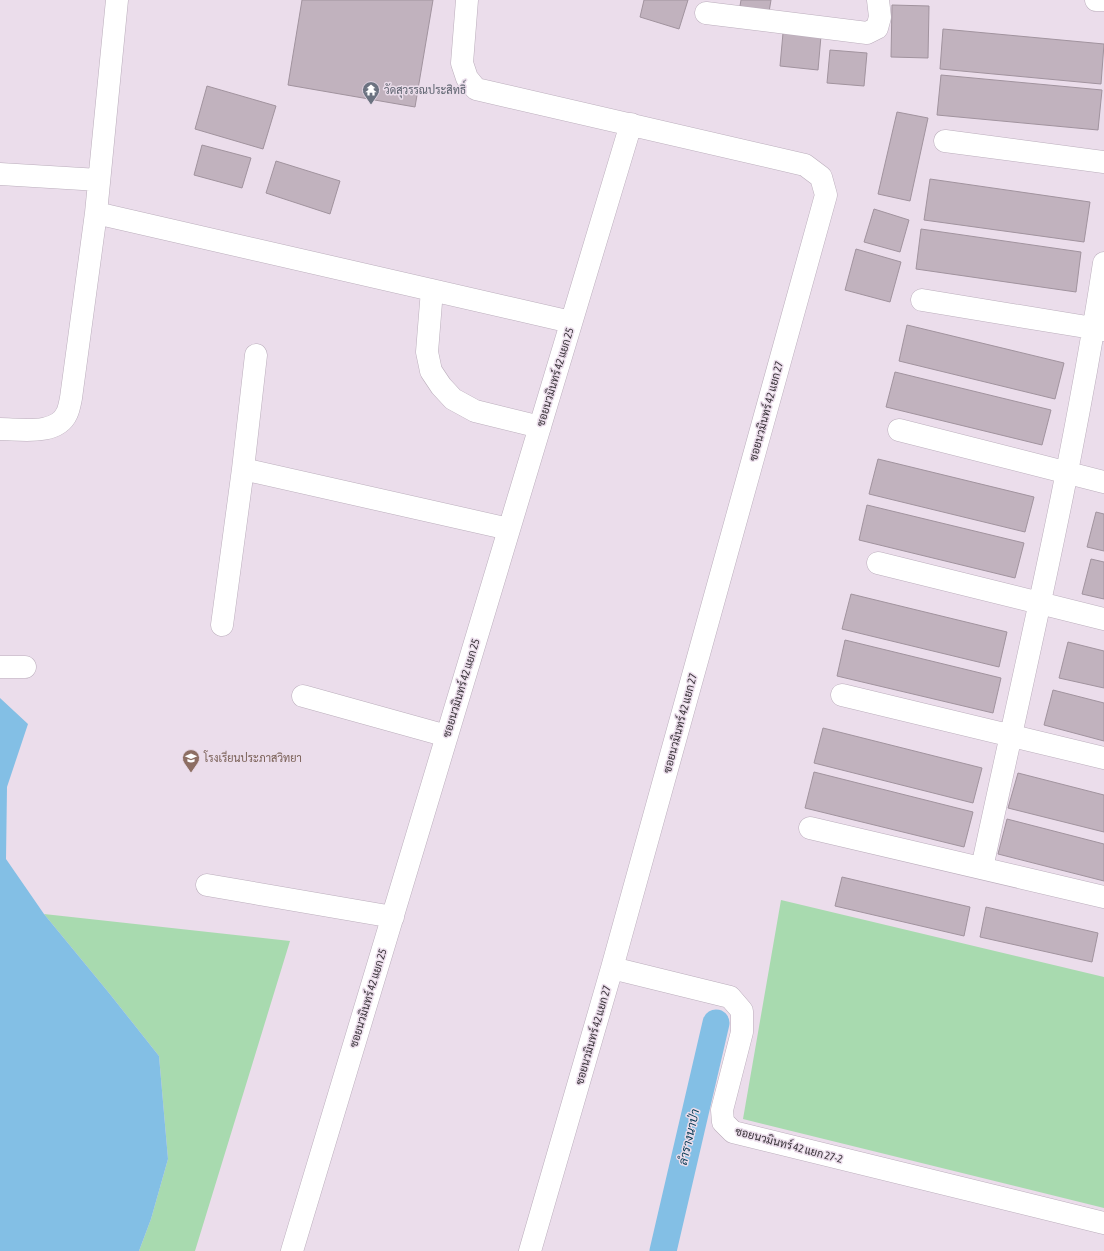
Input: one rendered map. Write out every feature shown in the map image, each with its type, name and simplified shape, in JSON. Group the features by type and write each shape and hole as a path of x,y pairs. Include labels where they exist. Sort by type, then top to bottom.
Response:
{"street":[{"path":"0,429 46,429 58,424 67,414 71,398 96,213 117,0"},
{"path":"467,0 462,63 467,78 476,89 631,124"},
{"path":"706,13 868,33 877,28 880,17 878,0"},
{"path":"1096,0 1104,0"},
{"name":"ซอยนวมินทร์ 42 แยก 27","path":"530,1251 612,968 826,194 821,178 805,165 631,124"},
{"name":"ซอยนวมินทร์ 42 แยก 25","path":"292,1251 631,124"},
{"path":"945,141 1104,162"},
{"path":"0,174 99,180"},
{"path":"96,213 572,322"},
{"path":"982,868 1099,329 1104,263"},
{"path":"432,290 426,352 431,371 441,386 453,399 475,410 540,427"},
{"path":"922,300 1099,329"},
{"path":"222,625 243,469 256,355"},
{"path":"899,430 1104,482"},
{"path":"243,469 509,529"},
{"path":"878,563 1104,619"},
{"path":"0,667 25,667"},
{"path":"842,695 1104,758"},
{"path":"303,696 447,736"},
{"path":"810,828 1104,897"},
{"path":"207,885 392,917"},
{"name":"ซอยนวมินทร์ 42 แยก 27-2","path":"612,968 730,997 742,1011 742,1032 722,1110 723,1122 733,1132 1104,1223"}],"green space":[{"path":"781,900 1104,977 1104,1208 743,1119"},
{"path":"44,914 290,941 195,1251 139,1251 151,1219 168,1159 159,1056"}],"water":[{"path":"0,698 28,724 7,787 6,859 44,914 159,1056 168,1159 151,1219 139,1251 0,1251"}],"building":[{"path":"302,0 433,0 415,107 288,85"},
{"path":"644,0 688,0 679,29 640,17"},
{"path":"741,0 771,0 769,12 740,6"},
{"path":"892,5 929,6 928,58 891,57"},
{"path":"943,29 1104,44 1101,84 940,69"},
{"path":"783,33 821,36 818,70 780,66"},
{"path":"830,50 867,53 864,86 827,83"},
{"path":"941,75 1102,90 1098,130 937,115"},
{"path":"207,86 276,106 263,149 195,129"},
{"path":"897,112 928,118 910,201 878,194"},
{"path":"202,145 251,158 242,188 194,175"},
{"path":"276,161 340,181 330,214 266,193"},
{"path":"930,179 1090,202 1084,242 924,220"},
{"path":"874,209 909,220 900,252 864,242"},
{"path":"921,229 1081,252 1076,292 916,269"},
{"path":"856,249 901,262 890,302 845,290"},
{"path":"907,325 1064,363 1055,399 899,361"},
{"path":"895,372 1051,410 1042,445 886,407"},
{"path":"878,459 1034,497 1025,532 869,494"},
{"path":"867,505 1024,543 1015,578 859,540"},
{"path":"1096,512 1104,514 1104,551 1087,547"},
{"path":"1091,559 1104,562 1104,599 1082,594"},
{"path":"851,594 1007,632 999,667 842,629"},
{"path":"845,640 1001,678 993,713 837,676"},
{"path":"1068,642 1104,651 1104,688 1059,678"},
{"path":"1053,690 1104,703 1104,741 1044,725"},
{"path":"823,728 982,768 973,803 814,763"},
{"path":"814,772 973,812 964,847 805,808"},
{"path":"1018,773 1104,795 1104,832 1008,808"},
{"path":"1007,819 1104,844 1104,881 998,854"},
{"path":"842,877 970,907 964,936 835,906"},
{"path":"986,907 1098,933 1092,962 980,937"}],"waterway":[{"name":"ลำรางนาป่า","path":"663,1251 716,1023"}],"place":[{"name":"วัดสุวรรณประสิทธิ์","path":"371,105"},
{"name":"โรงเรียนประภาสวิทยา","path":"191,773"}]}
